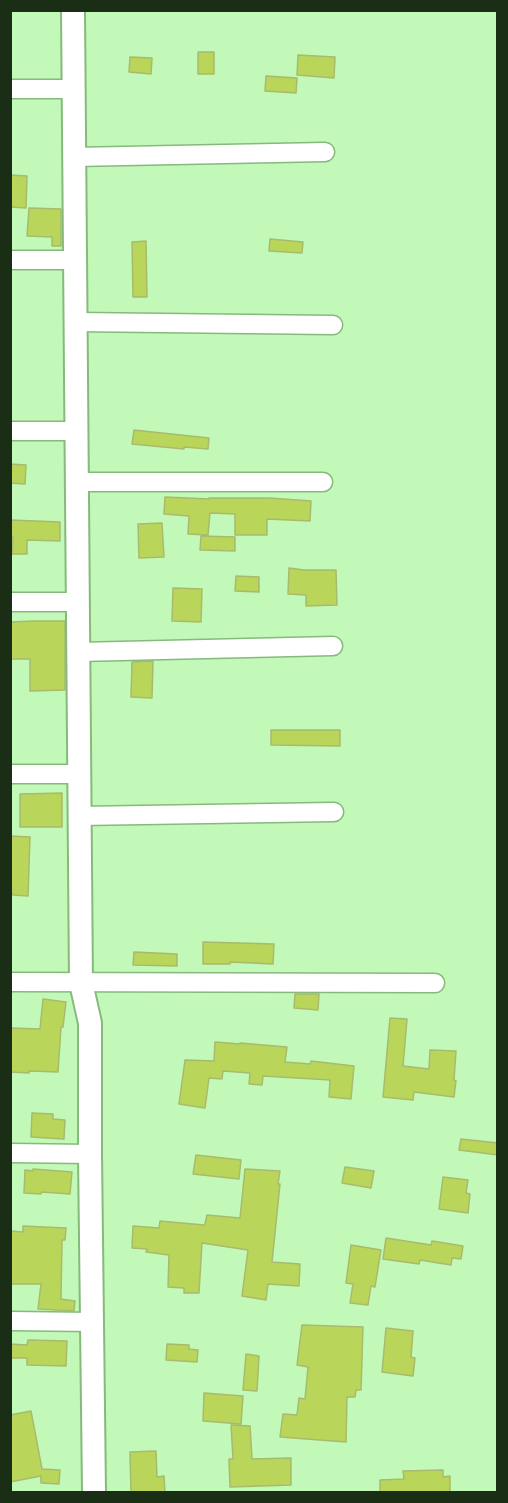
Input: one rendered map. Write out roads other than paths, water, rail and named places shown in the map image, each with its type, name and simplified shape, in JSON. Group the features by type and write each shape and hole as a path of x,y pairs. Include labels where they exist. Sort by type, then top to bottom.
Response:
{"street":[{"path":"73,10 81,983 90,1023 94,1492"},
{"path":"10,89 73,89"},
{"path":"74,157 325,152"},
{"path":"10,260 75,260"},
{"path":"75,322 333,325"},
{"path":"10,430 76,430"},
{"path":"77,482 323,482"},
{"path":"10,602 78,602"},
{"path":"78,652 333,646"},
{"path":"10,774 79,774"},
{"path":"79,816 334,812"},
{"path":"10,982 435,983"},
{"path":"10,1153 90,1154"},
{"path":"10,1321 92,1322"}]}
